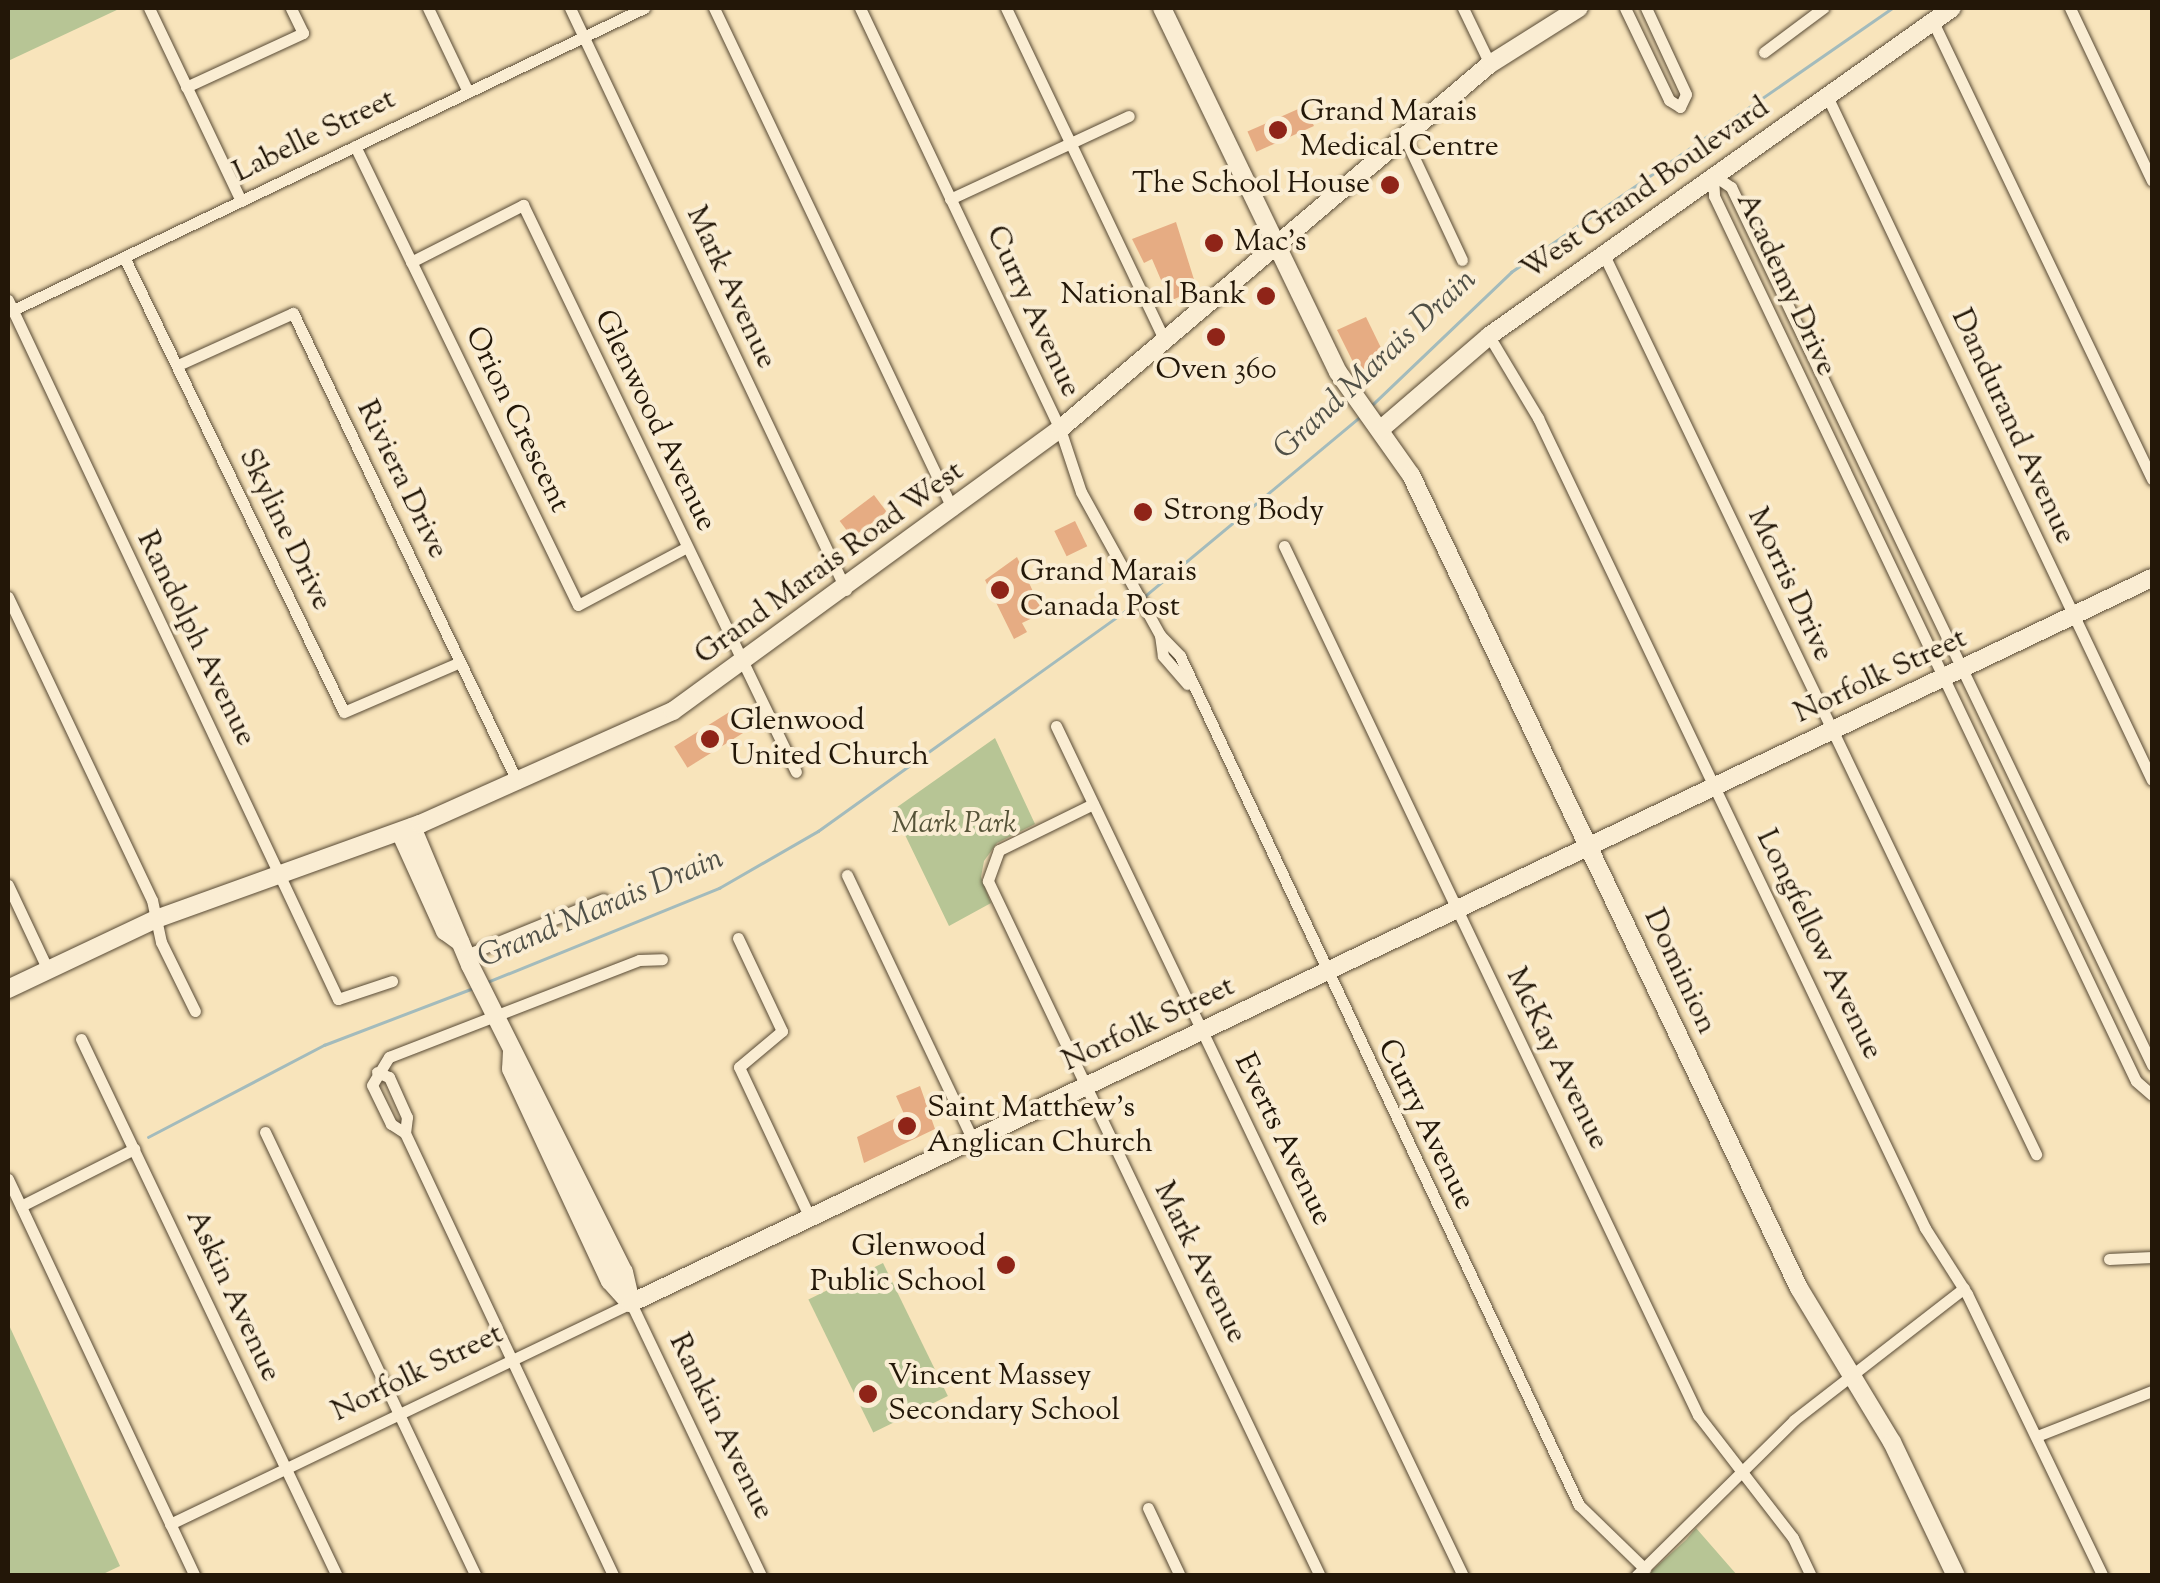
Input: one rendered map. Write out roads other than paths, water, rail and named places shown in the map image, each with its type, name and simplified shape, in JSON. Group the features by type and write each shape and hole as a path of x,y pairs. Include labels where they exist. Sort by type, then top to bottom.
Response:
{"street":[{"path":"148,8 240,201"},
{"path":"186,87 303,32 291,8"},
{"path":"428,8 468,92"},
{"name":"Mark Avenue","path":"570,8 846,590"},
{"name":"Labelle Street","path":"10,307 644,8"},
{"path":"714,8 953,510"},
{"name":"Curry Avenue","path":"860,8 1060,430 1081,492 1160,636 1180,656 1187,684 1580,1505 1641,1572"},
{"path":"1006,8 1165,342"},
{"name":"Dominion","path":"1162,8 1276,245 1353,392 1412,475 1799,1288 1892,1442 1956,1576"},
{"path":"1463,8 1490,64"},
{"name":"Grand Marais Road West","path":"8,989 156,919 406,829 637,731 846,590 1060,430 1403,134 1490,64 1579,8"},
{"path":"1626,8 1669,100 1680,107 1686,94 1646,8"},
{"path":"1764,52 1823,8"},
{"name":"West Grand Boulevard","path":"1381,429 1489,336 1952,8"},
{"path":"2070,8 2152,181"},
{"path":"1934,24 2152,479"},
{"name":"Dandurand Avenue","path":"1827,96 2152,780"},
{"path":"950,199 1130,116"},
{"path":"1403,134 1462,260"},
{"name":"Orion Crescent","path":"355,146 578,606 687,547"},
{"name":"Academy Drive","path":"1713,175 1714,196 2152,1065"},
{"name":"Academy Drive","path":"1713,175 1731,188 2136,1080 2152,1092"},
{"name":"Glenwood Avenue","path":"411,262 524,205 796,772"},
{"name":"Morris Drive","path":"1603,253 2036,1154"},
{"name":"Skyline Drive","path":"124,256 344,712 460,662"},
{"name":"Randolph Avenue","path":"10,307 338,1000 392,981"},
{"name":"Riviera Drive","path":"178,365 293,313 518,783"},
{"name":"Longfellow Avenue","path":"1489,336 1538,418 1925,1228 1964,1288 2103,1576"},
{"name":"McKay Avenue","path":"1284,546 1698,1415 1741,1471 1811,1576"},
{"name":"Norfolk Street","path":"170,1524 2152,578"},
{"path":"8,597 195,1011"},
{"name":"Everts Avenue","path":"1056,726 1463,1576"},
{"name":"Mark Avenue","path":"1093,804 999,850 988,881 1320,1576"},
{"name":"Rankin Avenue","path":"406,829 445,930 465,954 512,1051 526,1063 608,1237 630,1303 761,1576"},
{"path":"847,875 973,1140"},
{"path":"8,885 48,970"},
{"path":"465,954 602,899"},
{"path":"738,938 782,1031 740,1068 810,1218"},
{"path":"613,1576 406,1133 391,1124 372,1085 389,1058 493,1013 639,960 662,959"},
{"name":"Askin Avenue","path":"81,1038 337,1576"},
{"path":"265,1132 476,1576"},
{"path":"21,1206 134,1149"},
{"path":"8,1179 195,1576"},
{"path":"2109,1259 2152,1257"},
{"path":"1641,1572 1741,1471 1850,1377 1964,1288"},
{"path":"2037,1436 2151,1395"},
{"path":"1148,1508 1180,1576"}],"waterway":[{"name":"Grand Marais Drain","path":"1371,406 1511,272 1892,8"},
{"name":"Grand Marais Drain","path":"1145,596 1362,415"},
{"name":"Grand Marais Drain","path":"485,983 719,888 818,831 1135,604"},
{"name":"Grand Marais Drain","path":"148,1137 324,1045 473,988"}],"place":[{"name":"Grand Marais Medical Centre","path":"1278,130"},
{"name":"The School House","path":"1390,185"},
{"name":"Mac's","path":"1214,243"},
{"name":"National Bank","path":"1266,296"},
{"name":"Oven 360","path":"1216,337"},
{"name":"Strong Body","path":"1143,512"},
{"name":"Grand Marais Canada Post","path":"1000,590"},
{"name":"Glenwood United Church","path":"710,739"},
{"name":"Saint Matthew's Anglican Church","path":"907,1126"},
{"name":"Glenwood Public School","path":"1006,1265"},
{"name":"Vincent Massey Secondary School","path":"868,1394"}],"park label":[{"name":"Mark Park","path":"954,825"}]}
